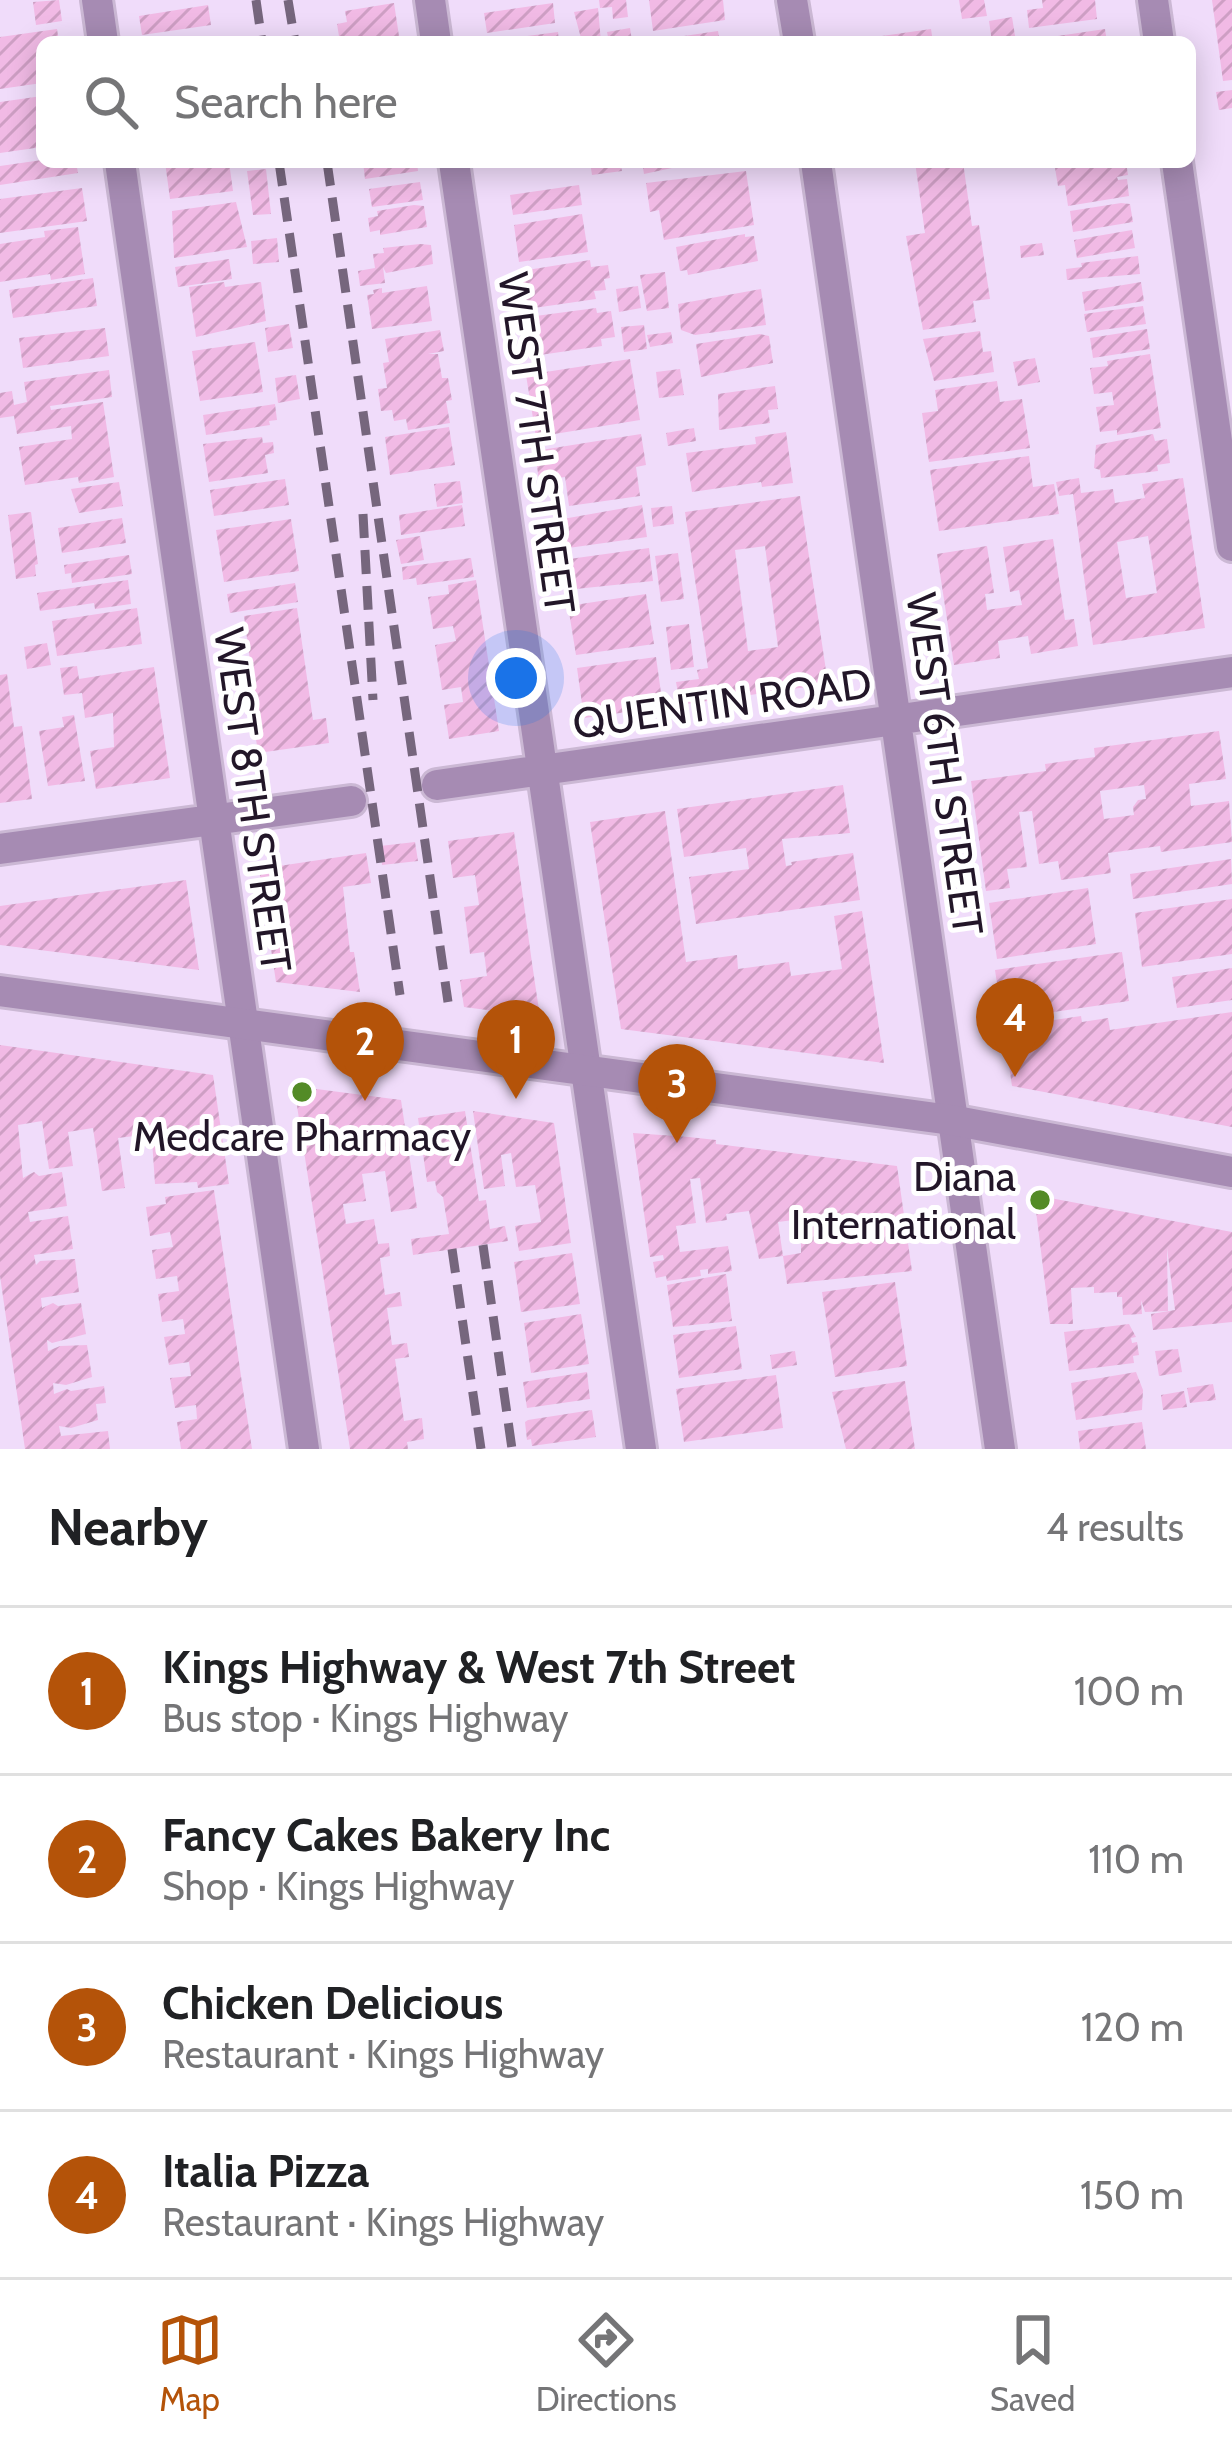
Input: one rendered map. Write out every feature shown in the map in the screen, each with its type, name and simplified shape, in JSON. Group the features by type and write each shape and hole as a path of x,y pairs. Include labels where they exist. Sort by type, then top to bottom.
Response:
{"street":[{"path":"97,0 102,36"},
{"path":"430,0 435,36"},
{"path":"792,0 798,36"},
{"path":"1154,0 1159,36"},
{"name":"WEST 8TH STREET","path":"121,168 304,1449"},
{"name":"WEST 7TH STREET","path":"455,168 641,1449"},
{"name":"WEST 6TH STREET","path":"817,168 1000,1449"},
{"path":"1178,168 1232,546"},
{"name":"QUENTIN ROAD","path":"437,785 1232,672"},
{"path":"0,849 351,801"},
{"path":"0,991 951,1120 1232,1172"}],"building":[{"path":"59,0 62,21 36,25 33,2"},
{"path":"599,0 626,0 628,17 613,19 612,7 600,8"},
{"path":"649,0 723,0 725,20 653,31"},
{"path":"959,0 984,0 987,16 962,19"},
{"path":"1042,0 1095,0 1097,19 1029,28 1027,10 1043,8"},
{"path":"1212,0 1232,0 1232,80 1223,81"},
{"path":"394,3 399,36 339,36 337,24 347,22 345,11"},
{"path":"553,3 555,23 487,33 484,13"},
{"path":"208,5 211,25 142,35 139,16"},
{"path":"598,8 600,36 580,36 574,12"},
{"path":"1012,17 1015,36 991,36 989,21"},
{"path":"630,28 631,36 608,36 607,32"},
{"path":"57,29 58,36 36,36 36,84 0,89 0,37"},
{"path":"931,29 932,36 882,36"},
{"path":"1105,29 1106,36 1058,36"},
{"path":"1232,90 1232,108 1219,110 1216,92"},
{"path":"36,97 36,148 0,153 0,102"},
{"path":"36,161 36,168 77,168 78,173 0,185 0,166"},
{"path":"166,168 230,168 233,191 170,199"},
{"path":"364,168 418,168 418,171 365,179"},
{"path":"591,168 622,171 592,175"},
{"path":"916,168 964,168 972,226 979,225 990,299 973,301 976,322 923,330 906,236 925,233"},
{"path":"1055,168 1127,168 1128,175 1117,177 1127,179 1129,196 1068,206 1065,185 1058,186"},
{"path":"266,169 271,214 253,215 247,171"},
{"path":"746,171 754,225 664,240 659,210 650,212 646,183"},
{"path":"420,182 423,200 372,207 369,189"},
{"path":"579,185 582,205 513,215 510,195"},
{"path":"82,188 87,221 0,233 0,199"},
{"path":"236,202 247,247 174,258 172,211"},
{"path":"1130,204 1133,222 1073,232 1070,211"},
{"path":"424,206 427,227 380,235 380,230 370,232 368,218 378,216 377,211"},
{"path":"582,214 588,252 519,262 514,225"},
{"path":"78,227 85,274 0,282 0,244"},
{"path":"1132,230 1135,248 1077,258 1074,240"},
{"path":"754,236 758,261 688,275 687,270 680,271 676,247"},
{"path":"277,238 279,262 253,264 251,241"},
{"path":"1042,243 1044,255 1021,258 1020,246"},
{"path":"431,245 433,264 386,273 383,267 385,283 360,286 358,271 375,268 373,254 384,253 383,248"},
{"path":"1138,256 1140,274 1067,280 1066,269 1082,267 1081,263"},
{"path":"229,259 232,279 178,287 175,267"},
{"path":"590,260 591,267 608,265 610,278 604,279 606,290 594,291 596,299 527,309 521,271"},
{"path":"665,272 669,308 647,311 640,275"},
{"path":"93,278 97,306 13,318 9,290"},
{"path":"224,282 225,287 261,282 266,321 196,337 189,287"},
{"path":"1141,282 1144,301 1085,311 1082,292"},
{"path":"427,286 432,321 372,329 367,295 374,294 373,290 382,288 382,293"},
{"path":"638,286 641,308 619,312 616,289"},
{"path":"761,289 766,325 695,335 681,330 678,304"},
{"path":"1143,306 1146,324 1087,332 1084,314"},
{"path":"596,308 597,313 611,311 615,337 601,339 602,346 533,356 528,317"},
{"path":"289,324 293,348 268,352 265,328"},
{"path":"644,325 647,349 624,352 621,327"},
{"path":"105,328 109,356 23,368 19,338"},
{"path":"1147,329 1150,349 1093,358 1090,338"},
{"path":"440,330 444,351 428,354 438,354 442,378 448,378 450,423 408,430 406,419 394,421 392,410 381,411 378,389 387,388 383,363 389,362 385,339"},
{"path":"980,331 983,352 991,351 994,372 934,381 923,339"},
{"path":"671,332 673,343 650,347 647,335"},
{"path":"769,336 773,363 701,377 696,344"},
{"path":"255,342 263,392 200,401 192,351"},
{"path":"1150,354 1161,428 1117,435 1117,430 1100,432 1096,407 1114,405 1112,392 1094,394 1090,368"},
{"path":"1035,358 1040,382 1018,386 1013,362"},
{"path":"630,359 640,420 536,437 526,375"},
{"path":"680,369 684,395 659,398 656,372"},
{"path":"109,370 112,397 50,406 51,410 103,402 114,477 25,485 19,447 72,439 71,426 17,434 14,416 0,418 0,393 12,391 14,405 27,402 24,382"},
{"path":"296,375 300,399 278,403 275,378"},
{"path":"997,381 1000,402 1022,399 1030,448 929,462 922,413 938,411 935,390"},
{"path":"775,386 778,409 768,410 770,423 719,430 718,394"},
{"path":"275,404 277,420 269,421 270,425 206,435 203,415"},
{"path":"449,427 455,465 390,475 385,437"},
{"path":"694,428 696,441 668,446 666,433"},
{"path":"786,432 793,483 762,487 761,482 692,492 686,453 756,444 755,437"},
{"path":"641,434 646,465 636,467 640,496 569,506 565,477 539,481 535,451"},
{"path":"1153,434 1155,441 1167,439 1170,463 1157,465 1158,471 1101,478 1100,470 1094,468 1096,445"},
{"path":"262,437 263,443 273,442 274,453 265,455 268,473 209,482 203,444"},
{"path":"1029,456 1033,487 1054,484 1059,514 939,531 930,470"},
{"path":"1079,478 1081,493 1113,489 1115,503 1145,498 1142,484 1183,478 1205,628 1093,645 1073,494 1059,496 1056,482","holes":["1148,536 1157,593 1126,598 1117,542"]},
{"path":"285,479 289,505 214,516 210,490"},
{"path":"460,481 463,503 437,507 434,484"},
{"path":"119,482 123,506 79,513 71,489"},
{"path":"800,496 828,684 680,705 676,682 699,679 697,670 708,668 685,512","holes":["765,546 778,647 748,651 735,550"]},
{"path":"462,505 465,526 401,535 399,515"},
{"path":"642,505 647,537 561,549 557,520"},
{"path":"672,506 674,524 653,527 651,508"},
{"path":"31,512 36,576 16,579 8,515"},
{"path":"122,518 126,543 62,553 58,528"},
{"path":"291,519 299,571 224,582 216,530"},
{"path":"420,536 424,560 401,564 396,540"},
{"path":"1053,539 1065,620 1074,619 1078,646 1031,654 1028,636 998,641 1000,658 954,665 937,554 987,546 994,593 985,594 987,610 1022,605 1019,590 1010,592 1003,547"},
{"path":"649,548 653,581 566,590 562,560"},
{"path":"678,553 684,599 661,602 655,556"},
{"path":"129,555 132,574 72,583 71,573 65,574 64,565"},
{"path":"471,558 474,577 417,585 416,578 403,580 402,567"},
{"path":"128,580 131,604 95,609 94,603 40,611 37,593"},
{"path":"476,580 499,731 449,739 444,705 463,702 461,687 442,690 435,645 456,641 453,626 433,629 428,597 449,594 448,585"},
{"path":"295,583 298,602 230,613 227,594"},
{"path":"646,594 654,644 576,655 568,606"},
{"path":"137,608 142,644 57,656 52,621"},
{"path":"297,608 313,720 326,718 329,743 258,753 255,732 259,727 244,616"},
{"path":"689,624 694,667 671,670 666,627"},
{"path":"47,643 51,665 27,669 24,647"},
{"path":"656,657 663,707 584,718 577,668"},
{"path":"77,666 79,679 154,667 170,778 96,789 90,751 114,747 113,713 85,718 82,693 64,695 60,668"},
{"path":"7,674 14,727 22,726 32,799 0,803 0,675"},
{"path":"74,715 85,781 48,786 39,731 64,727 62,717"},
{"path":"1219,731 1226,779 1189,784 1191,806 1229,801 1232,842 1161,852 1160,846 1108,853 1111,873 1061,880 1058,861 1039,864 1032,811 1019,812 1027,867 1007,869 1010,888 986,891 971,781 1046,771 1045,764 1095,757 1094,748","holes":["1144,785 1146,799 1138,800 1134,815 1104,819 1100,791"]},
{"path":"843,785 850,833 782,839 786,866 853,853 860,900 696,924 689,877 749,869 746,848 684,857 677,809"},
{"path":"665,811 686,962 737,955 738,969 789,962 791,976 842,969 834,916 862,911 884,1063 621,1029 590,822"},
{"path":"514,832 540,1017 464,1007 460,980 487,976 484,952 470,954 464,907 479,905 475,875 453,878 448,841"},
{"path":"415,842 418,861 382,865 380,846"},
{"path":"366,853 371,883 343,887 360,992 276,982 259,869"},
{"path":"1231,859 1232,884 1133,899 1130,874"},
{"path":"186,880 199,970 0,945 0,906"},
{"path":"1088,888 1096,944 997,959 989,903"},
{"path":"1232,899 1232,954 1142,967 1135,913"},
{"path":"1122,952 1129,1001 1033,1015 1034,1023 1081,1016 1082,1022 1108,1018 1110,1030 1232,1012 1232,1127 1012,1086 995,970"},
{"path":"1232,968 1232,1000 1177,1008 1172,977"},
{"path":"0,1045 213,1075 229,1184 198,1188 197,1182 155,1184 152,1140 143,1141 142,1135 118,1138 125,1188 102,1191 93,1128 68,1132 73,1166 49,1169 42,1121 18,1125 23,1178 34,1172 39,1176 62,1172 67,1206 28,1212 30,1222 68,1216 73,1249 34,1255 36,1265 75,1259 79,1292 41,1298 42,1308 81,1303 86,1334 52,1343 47,1340 48,1351 87,1345 92,1377 66,1385 53,1383 54,1394 104,1386 106,1403 96,1404 98,1420 71,1428 59,1426 61,1436 108,1431 110,1449 25,1449 0,1276"},
{"path":"301,1087 401,1100 417,1208 391,1212 385,1171 362,1174 366,1201 343,1204 346,1224 374,1219 378,1244 389,1243 390,1256 380,1258 385,1295 400,1292 402,1306 387,1308 392,1345 407,1343 409,1357 395,1359 404,1421 422,1418 424,1439 407,1442 408,1449 350,1449 295,1093"},
{"path":"465,1111 479,1201 486,1200 490,1229 505,1226 508,1241 413,1255 411,1239 449,1234 443,1197 435,1181 427,1182 418,1118"},
{"path":"473,1111 554,1123 571,1243 519,1251 515,1226 541,1222 535,1185 516,1187 511,1153 501,1155 505,1186 484,1189"},
{"path":"633,1133 897,1166 912,1271 787,1284 783,1256 759,1259 749,1211 706,1223 700,1178 690,1179 696,1223 676,1226 680,1252 728,1246 732,1271 708,1274 708,1269 700,1270 701,1276 656,1278 653,1262 664,1260 663,1255 650,1257","holes":["801,1219 801,1253 783,1256 778,1222"]},
{"path":"214,1190 252,1449 181,1449 177,1422 197,1419 196,1405 175,1408 170,1378 191,1376 189,1362 169,1365 164,1337 185,1334 184,1325 183,1319 162,1322 158,1294 179,1291 177,1276 156,1279 152,1250 173,1247 170,1232 150,1236 146,1207 166,1204 165,1197"},
{"path":"1034,1195 1232,1232 1232,1322 1153,1330 1151,1314 1175,1310 1167,1248 1168,1311 1145,1312 1141,1300 1142,1314 1123,1315 1117,1292 1071,1288 1073,1324 1050,1324"},
{"path":"572,1253 580,1304 521,1312 514,1262"},
{"path":"726,1274 732,1321 673,1327 667,1285"},
{"path":"895,1282 907,1366 835,1377 822,1292"},
{"path":"581,1314 589,1364 531,1373 524,1323"},
{"path":"1129,1324 1139,1355 1133,1356 1134,1363 1069,1371 1064,1332"},
{"path":"736,1326 742,1369 679,1378 673,1335"},
{"path":"1178,1349 1182,1372 1159,1376 1155,1351"},
{"path":"795,1351 797,1365 772,1369 770,1355"},
{"path":"587,1372 590,1399 527,1408 523,1382"},
{"path":"1136,1372 1143,1390 1142,1410 1076,1420 1071,1383"},
{"path":"776,1375 783,1428 684,1442 676,1389"},
{"path":"905,1381 915,1449 846,1449 832,1392"},
{"path":"1213,1384 1216,1400 1190,1403 1187,1388"},
{"path":"1184,1391 1187,1407 1163,1410 1161,1395"},
{"path":"592,1410 596,1437 532,1446 531,1439 527,1440 528,1420"},
{"path":"1142,1422 1146,1449 1080,1449 1078,1431"}],"railway":[{"path":"256,0 261,36"},
{"path":"288,0 294,36"},
{"path":"280,168 400,995"},
{"path":"328,168 448,1002"},
{"path":"363,514 373,700"},
{"path":"483,1245 512,1449"},
{"path":"452,1249 481,1449"}],"place":[{"name":"Italia Pizza","path":"1015,1077"},
{"name":"Medcare Pharmacy","path":"302,1092"},
{"name":"Kings Highway & West 7th Street","path":"516,1099"},
{"name":"Fancy Cakes Bakery Inc","path":"365,1101"},
{"name":"Chicken Delicious","path":"677,1143"},
{"name":"Diana International","path":"1040,1200"}]}
